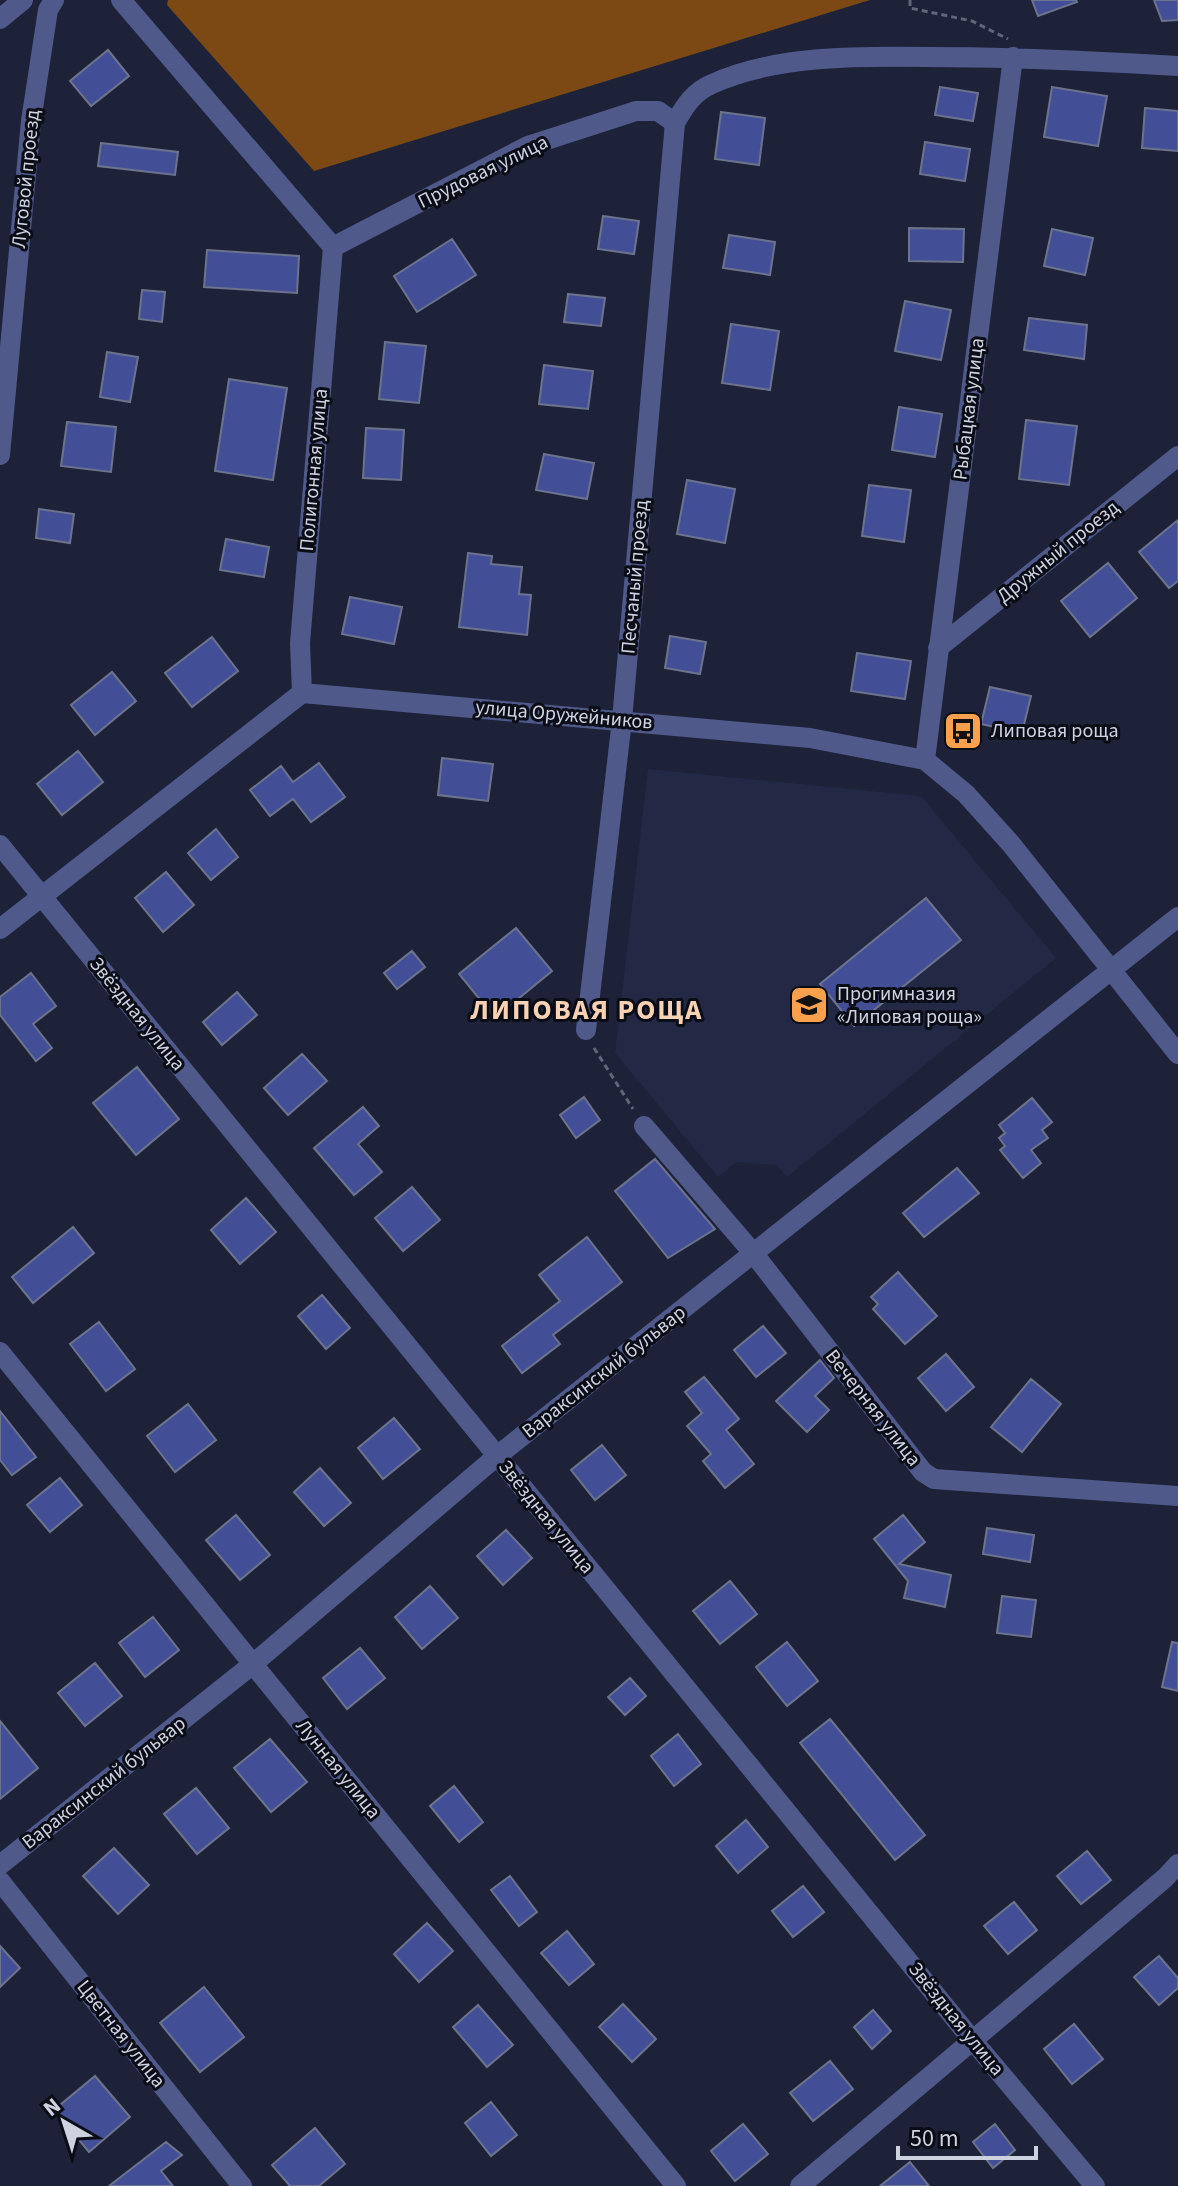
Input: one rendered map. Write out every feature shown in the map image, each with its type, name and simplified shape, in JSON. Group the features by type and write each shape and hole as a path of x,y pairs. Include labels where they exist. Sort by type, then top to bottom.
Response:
{"street":[{"path":"0,19 23,0"},
{"name":"Луговой проезд","path":"0,455 31,121 48,10 54,0"},
{"path":"121,0 333,247"},
{"path":"675,123 690,98 711,84 762,67 860,56 1013,57 1178,66"},
{"name":"Рыбацкая улица","path":"925,760 1013,57"},
{"name":"Прудовая улица","path":"333,247 528,146 636,111 658,111 675,123"},
{"name":"Песчаный проезд","path":"586,1030 622,720 675,123"},
{"name":"Полигонная улица","path":"302,693 300,643 333,247"},
{"name":"Дружный проезд","path":"938,648 1178,456"},
{"path":"0,929 302,693"},
{"name":"улица Оружейников","path":"302,693 810,738 925,760 966,794 1011,844 1178,1054"},
{"name":"Звёздная улица","path":"0,845 974,2042 1095,2186"},
{"name":"Вараксинский бульвар","path":"0,1865 253,1664 497,1456 1178,917"},
{"path":"644,1126 754,1254"},
{"name":"Вечерняя улица","path":"754,1254 923,1472 934,1479 1178,1496"},
{"name":"Лунная улица","path":"0,1352 676,2186"},
{"path":"800,2186 974,2042 1178,1864"},
{"name":"Цветная улица","path":"0,1881 242,2186"}],"path":[{"path":"910,0 910,8 972,21 1017,43 1013,57"},
{"path":"586,1030 597,1057 644,1126"}],"shaded area":[{"path":"168,0 870,0 314,171 167,5"},
{"name":"Прогимназия «Липовая роща»","path":"648,769 921,796 1056,958 787,1177 777,1165 736,1162 718,1177 615,1053"}],"building":[{"path":"1032,0 1076,0 1077,2 1038,16"},
{"path":"1154,0 1178,0 1178,20 1162,21"},
{"path":"108,50 129,76 91,106 70,81"},
{"path":"940,87 978,93 973,121 935,115"},
{"path":"1052,87 1107,96 1098,146 1044,137"},
{"path":"1145,108 1178,111 1178,151 1142,148"},
{"path":"721,112 765,118 759,165 715,159"},
{"path":"925,142 970,149 965,181 920,174"},
{"path":"101,143 178,152 175,175 98,166"},
{"path":"603,216 639,221 634,254 598,249"},
{"path":"909,228 964,229 963,262 909,261"},
{"path":"1052,229 1093,238 1085,275 1044,266"},
{"path":"729,235 775,242 770,275 723,268"},
{"path":"452,239 476,275 417,312 394,276"},
{"path":"207,250 299,256 297,293 204,287"},
{"path":"142,290 165,292 162,322 139,319"},
{"path":"568,294 605,298 601,326 564,322"},
{"path":"905,301 951,310 941,360 895,351"},
{"path":"1029,318 1087,325 1084,359 1024,350"},
{"path":"731,324 779,331 770,390 722,383"},
{"path":"385,342 426,346 419,403 379,399"},
{"path":"107,352 138,357 130,402 100,397"},
{"path":"544,365 593,371 588,409 539,404"},
{"path":"229,379 287,388 273,480 215,471"},
{"path":"899,407 942,414 935,457 892,450"},
{"path":"1026,420 1077,426 1069,485 1019,479"},
{"path":"67,422 116,427 111,472 61,466"},
{"path":"366,428 404,430 401,480 363,478"},
{"path":"544,454 594,463 587,499 536,490"},
{"path":"687,480 735,489 725,543 677,534"},
{"path":"869,485 911,490 904,542 862,536"},
{"path":"39,509 74,514 70,543 36,538"},
{"path":"1178,520 1178,581 1169,588 1139,552"},
{"path":"226,539 269,547 264,577 220,570"},
{"path":"468,553 492,556 491,564 522,567 519,594 531,595 527,635 459,627"},
{"path":"1108,563 1137,598 1090,637 1061,601"},
{"path":"350,597 402,607 394,644 342,634"},
{"path":"670,636 706,642 700,674 665,668"},
{"path":"212,637 238,671 192,707 165,673"},
{"path":"857,653 911,661 905,699 851,691"},
{"path":"112,672 136,701 95,735 71,705"},
{"path":"990,687 1031,696 1022,733 981,724"},
{"path":"78,751 103,782 62,815 37,784"},
{"path":"442,758 493,764 488,801 438,795"},
{"path":"319,763 345,797 311,822 293,799 270,816 250,790 281,766 293,782"},
{"path":"216,829 238,857 211,880 188,853"},
{"path":"166,872 194,905 163,932 135,898"},
{"path":"926,898 961,940 854,1026 820,984"},
{"path":"516,928 552,971 495,1018 459,974"},
{"path":"412,951 425,967 397,989 384,973"},
{"path":"31,973 56,1006 33,1024 52,1048 36,1061 0,1015 0,997"},
{"path":"237,992 257,1015 222,1045 203,1022"},
{"path":"302,1054 327,1081 288,1115 264,1088"},
{"path":"137,1067 179,1119 136,1155 93,1103"},
{"path":"584,1097 600,1120 576,1138 560,1115"},
{"path":"1032,1098 1052,1122 1042,1130 1048,1138 1031,1150 1041,1163 1023,1178 1000,1150 1005,1146 999,1138 1005,1133 999,1125"},
{"path":"363,1107 379,1126 358,1144 382,1172 354,1195 314,1148"},
{"path":"655,1159 715,1229 668,1258 615,1191"},
{"path":"957,1168 979,1193 924,1237 903,1213"},
{"path":"412,1187 440,1220 403,1251 375,1218"},
{"path":"246,1198 276,1232 240,1264 211,1230"},
{"path":"73,1227 94,1253 33,1303 12,1277"},
{"path":"587,1237 622,1282 553,1335 560,1344 522,1373 502,1346 560,1301 539,1275"},
{"path":"898,1272 937,1316 905,1344 873,1309 878,1304 871,1297"},
{"path":"322,1295 350,1328 326,1349 298,1316"},
{"path":"99,1322 135,1369 106,1391 70,1344"},
{"path":"763,1326 786,1353 756,1377 734,1350"},
{"path":"946,1354 974,1387 946,1411 918,1378"},
{"path":"820,1360 834,1378 815,1396 829,1410 807,1432 776,1401"},
{"path":"704,1377 739,1419 726,1430 754,1464 725,1488 703,1461 711,1454 687,1426 702,1413 685,1392"},
{"path":"1031,1379 1061,1404 1022,1452 991,1427"},
{"path":"188,1404 216,1440 175,1472 147,1436"},
{"path":"0,1411 36,1457 12,1475 0,1460"},
{"path":"394,1418 420,1449 383,1479 358,1448"},
{"path":"602,1445 626,1475 595,1500 571,1470"},
{"path":"320,1468 351,1503 324,1526 294,1492"},
{"path":"60,1478 82,1505 50,1532 27,1505"},
{"path":"236,1515 270,1555 240,1580 206,1540"},
{"path":"903,1515 925,1542 899,1564 951,1575 945,1607 904,1598 908,1581 874,1539"},
{"path":"987,1528 1034,1535 1030,1562 983,1554"},
{"path":"506,1530 532,1558 503,1585 477,1556"},
{"path":"730,1581 757,1614 720,1644 693,1611"},
{"path":"430,1586 458,1618 422,1649 395,1617"},
{"path":"1002,1596 1036,1600 1031,1637 997,1633"},
{"path":"153,1617 179,1650 145,1677 119,1643"},
{"path":"787,1642 818,1681 787,1706 756,1667"},
{"path":"1172,1642 1178,1643 1178,1691 1162,1687"},
{"path":"360,1648 385,1678 347,1709 323,1678"},
{"path":"95,1663 122,1696 85,1726 58,1693"},
{"path":"630,1678 646,1696 625,1715 608,1697"},
{"path":"830,1719 925,1835 895,1860 800,1743"},
{"path":"0,1721 38,1768 0,1799"},
{"path":"678,1734 701,1764 674,1786 651,1756"},
{"path":"270,1739 307,1782 271,1812 234,1768"},
{"path":"454,1786 483,1822 459,1842 430,1806"},
{"path":"196,1788 229,1828 197,1854 164,1814"},
{"path":"746,1820 768,1847 738,1873 716,1846"},
{"path":"114,1848 149,1885 118,1914 83,1876"},
{"path":"1087,1851 1111,1880 1081,1904 1057,1876"},
{"path":"510,1876 537,1912 519,1926 491,1890"},
{"path":"803,1886 824,1912 793,1937 772,1911"},
{"path":"1014,1902 1037,1930 1008,1954 984,1926"},
{"path":"427,1923 453,1951 419,1982 394,1954"},
{"path":"567,1931 594,1964 569,1985 541,1953"},
{"path":"0,1946 20,1968 0,1987"},
{"path":"1159,1956 1178,1978 1178,1988 1159,2005 1134,1977"},
{"path":"204,1987 244,2037 200,2072 160,2023"},
{"path":"623,2004 656,2039 632,2062 599,2027"},
{"path":"478,2005 513,2045 487,2067 453,2027"},
{"path":"873,2010 891,2031 872,2049 854,2027"},
{"path":"1074,2024 1103,2059 1072,2084 1044,2049"},
{"path":"830,2061 853,2089 813,2121 790,2093"},
{"path":"95,2076 130,2117 89,2152 54,2110"},
{"path":"491,2102 517,2135 491,2156 465,2123"},
{"path":"743,2124 768,2154 735,2181 711,2151"},
{"path":"995,2124 1015,2150 993,2168 973,2142"},
{"path":"315,2128 345,2164 319,2186 290,2186 272,2165"},
{"path":"166,2142 182,2155 161,2171 173,2186 109,2186"},
{"path":"910,2162 929,2186 880,2186"}],"place":[{"name":"Липовая роща","path":"963,731"},
{"name":"Прогимназия «Липовая роща»","path":"809,1005"}],"district":[{"name":"ЛИПОВАЯ РОЩА","path":"587,1010"}]}
